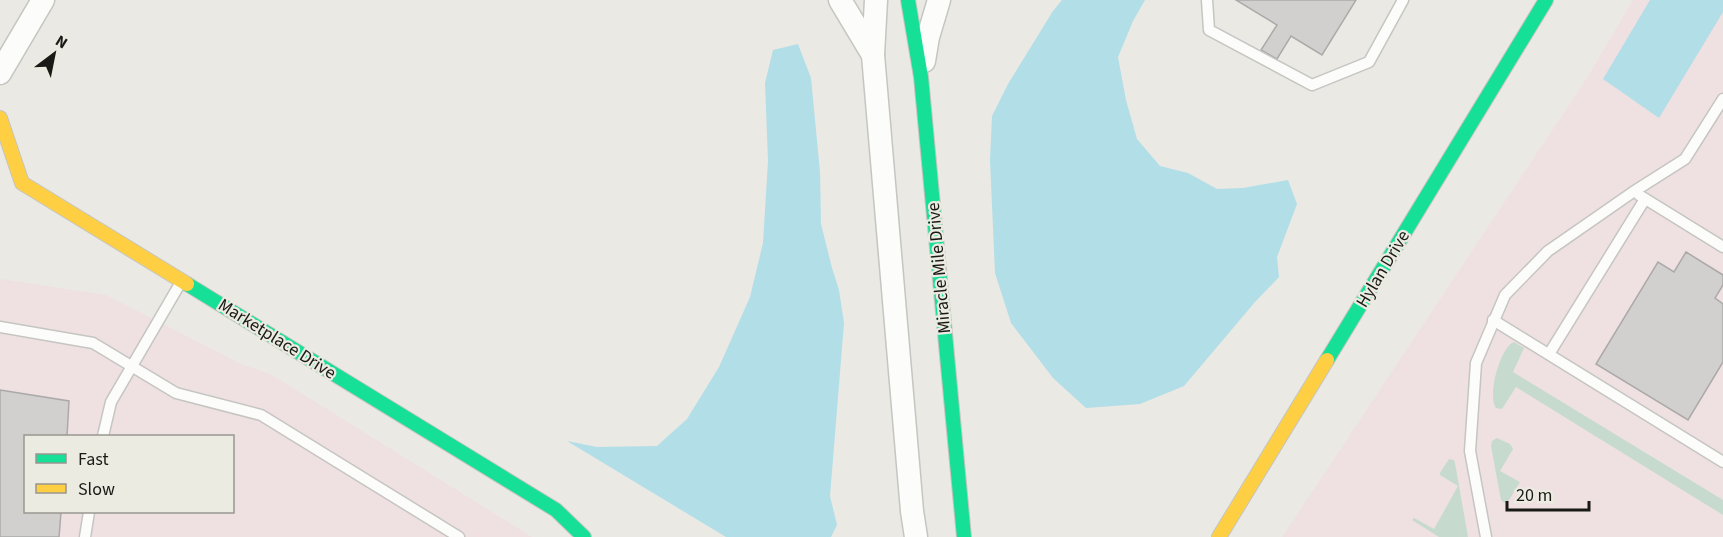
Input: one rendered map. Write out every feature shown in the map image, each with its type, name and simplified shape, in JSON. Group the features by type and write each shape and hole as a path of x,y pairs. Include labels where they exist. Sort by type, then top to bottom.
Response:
{"street":[{"path":"0,73 43,0"},
{"path":"840,0 873,55"},
{"path":"876,0 873,55 916,537"},
{"name":"Miracle Mile Drive","path":"909,0 921,77 964,537"},
{"path":"921,77 928,37 939,0"},
{"name":"Hylan Drive","path":"1219,537 1546,0"},
{"name":"Marketplace Drive","path":"0,118 5,150 22,183 556,510 584,537"}],"lane":[{"path":"1207,0 1209,30 1312,85 1369,62 1403,0"},
{"path":"1485,537 1470,451 1476,363 1505,295 1548,251 1685,159 1723,99"},
{"path":"1634,192 1723,247"},
{"path":"1549,354 1645,199"},
{"path":"104,435 111,402 182,280"},
{"path":"1493,320 1723,462"},
{"path":"0,327 93,343 176,393 261,415 459,537"},
{"path":"85,537 89,513"}],"shaded area":[{"path":"1633,0 1723,0 1723,537 1282,537 1587,78"},
{"path":"0,279 106,295 241,364 272,375 532,537 0,537"}],"green space":[{"path":"1514,342 1524,348 1513,372 1723,500 1723,515 1516,387 1502,409 1496,408 1493,393 1496,372 1504,353"},
{"path":"1497,438 1510,444 1513,449 1500,471 1520,482 1505,503 1501,500 1491,446 1492,441"},
{"path":"1449,459 1454,460 1455,463 1468,537 1439,537 1412,520 1414,518 1434,529 1458,486 1440,475"}],"water":[{"path":"1062,0 1145,0 1133,21 1118,57 1126,100 1137,139 1160,166 1188,173 1217,189 1243,188 1288,180 1297,204 1277,257 1279,277 1184,386 1140,404 1086,408 1053,378 1011,323 995,273 990,160 992,116 1008,84"},
{"path":"1650,0 1723,0 1723,12 1659,118 1603,79"},
{"path":"798,44 811,78 820,172 821,224 839,290 844,323 830,496 837,525 831,537 726,537 567,441 597,447 657,446 687,419 719,367 750,297 763,243 768,161 765,83 773,50"}],"building":[{"path":"1236,0 1356,0 1322,55 1291,36 1277,59 1261,50 1277,25"},
{"path":"1686,252 1723,275 1723,285 1715,298 1723,304 1723,362 1688,420 1596,364 1658,262 1674,272"},
{"path":"0,390 69,401 67,435 24,435 24,513 61,513 59,537 0,537"}],"traffic: fast":[{"path":"908,0 921,77 964,537"},
{"path":"1327,360 1546,0"},
{"path":"187,284 556,510 584,537"}],"traffic: slow":[{"path":"0,118 22,183 187,284"},
{"path":"1219,537 1327,360"}]}
